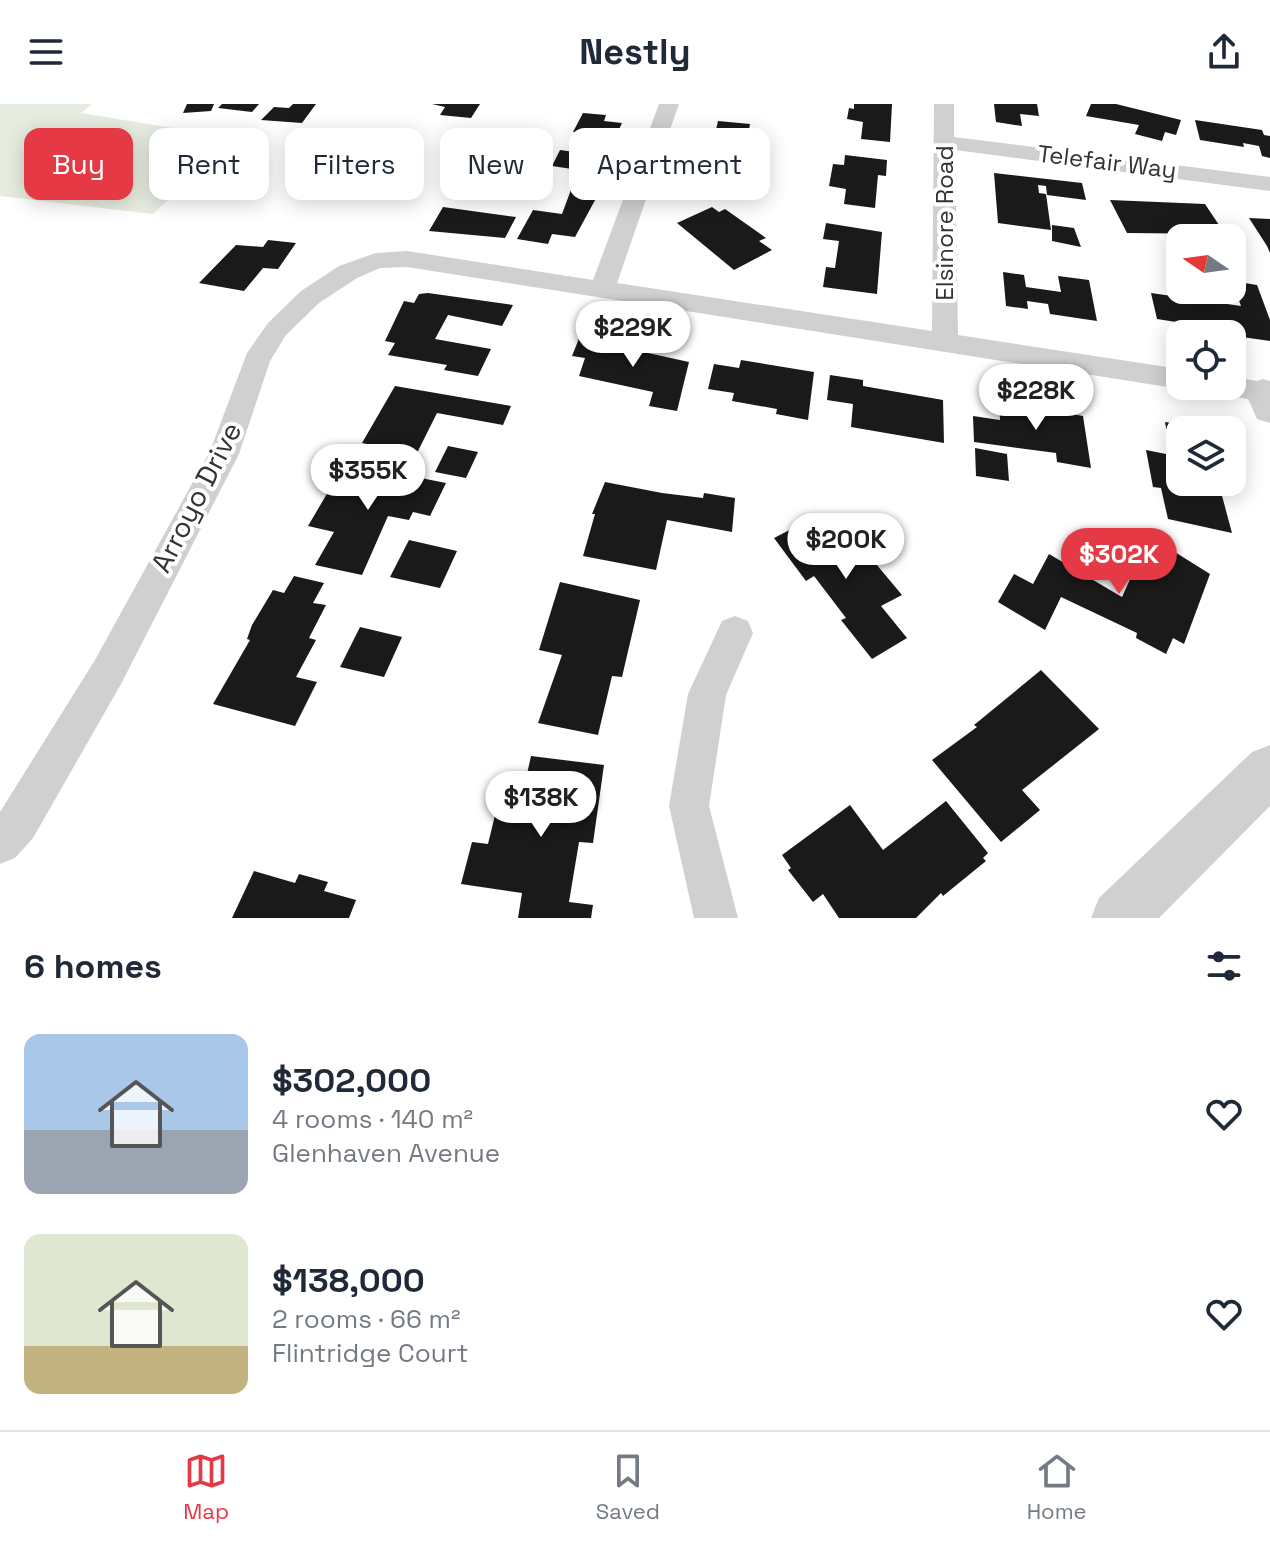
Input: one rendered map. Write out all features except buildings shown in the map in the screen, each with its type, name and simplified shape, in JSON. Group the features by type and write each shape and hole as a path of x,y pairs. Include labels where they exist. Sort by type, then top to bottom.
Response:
{"street":[{"path":"602,290 669,104"},
{"name":"Elsinore Road","path":"944,104 945,342"},
{"name":"Telefair Way","path":"944,142 1270,184"},
{"name":"Arroyo Drive","path":"0,843 18,823 108,672 188,516 224,454 257,360 277,329 310,297 348,272 376,261 407,259 1166,377"},
{"path":"1246,392 1268,398"},
{"path":"716,918 689,806 707,694 735,633"},
{"path":"1119,918 1270,770"}],"shaded area":[{"path":"0,104 92,104 81,113 172,128 149,128 149,200 168,200 153,214 34,200 133,200 133,128 24,128 24,199 0,196"}]}
